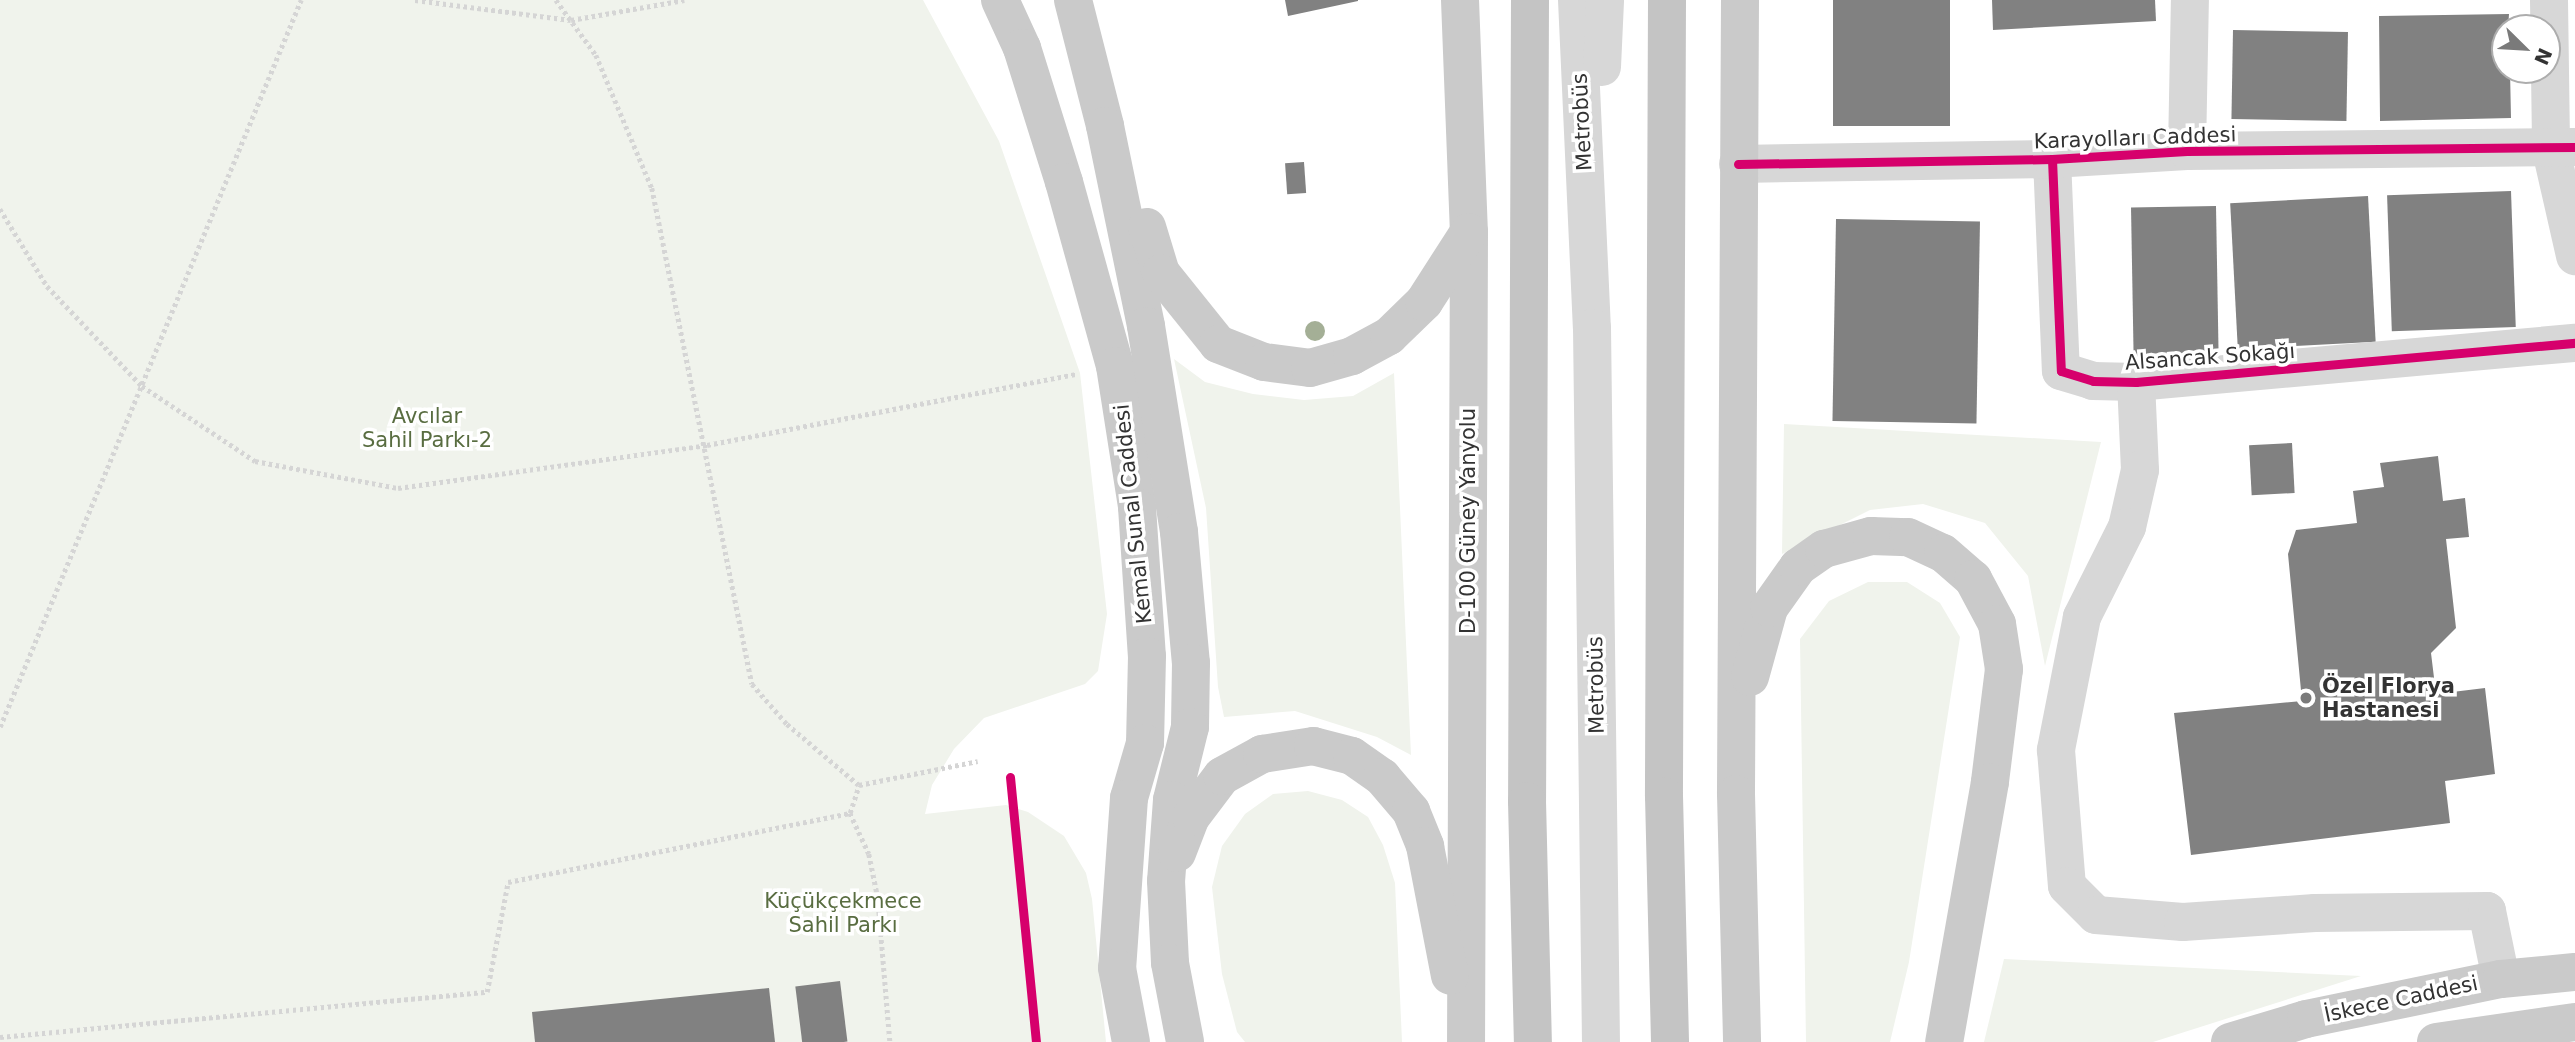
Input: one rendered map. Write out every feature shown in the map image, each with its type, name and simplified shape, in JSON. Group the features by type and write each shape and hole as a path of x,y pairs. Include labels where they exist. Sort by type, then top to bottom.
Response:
{"highway":[{"path":"1530,0 1527,801 1533,1042"},
{"path":"1667,0 1664,796 1670,1042"}],"main road":[{"name":"Kemal Sunal Caddesi","path":"1000,0 1022,48 1065,182 1115,366 1137,507 1147,656 1145,743 1129,798 1121,870 1117,968 1132,1042"},
{"name":"Kemal Sunal Caddesi","path":"1073,0 1105,126 1146,326 1179,532 1191,663 1190,727 1172,800 1167,881 1171,963 1185,1042"},
{"name":"D-100 Güney Yanyolu","path":"1460,0 1469,232 1465,1042"},
{"path":"1740,0 1736,793 1742,1042"},
{"path":"1105,126 1139,200 1161,273 1218,344 1264,362 1310,368 1352,356 1389,336 1424,302 1469,232"},
{"path":"1736,793 1751,672 1769,608 1798,567 1824,549 1871,537 1908,537 1943,553 1973,579 1997,624 2004,669 1990,782 1944,1042"},
{"path":"1167,881 1191,817 1222,776 1262,754 1312,746 1353,757 1382,777 1411,811 1425,846 1465,1042"},
{"name":"İskece Caddesi","path":"2230,1042 2306,1018 2501,979 2575,972"},
{"path":"2436,1042 2575,1022"}],"street":[{"name":"Metrobüs","path":"1577,0 1592,328 1601,1042"},
{"name":"Metrobüs","path":"1592,328 1605,0"},
{"path":"2186,151 2190,0"},
{"path":"2549,0 2575,256"},
{"name":"Karayolları Caddesi","path":"1738,164 2052,159 2186,151 2563,149"},
{"name":"Alsancak Sokağı","path":"2052,159 2061,371 2093,381 2136,382 2575,343"},
{"path":"2136,382 2140,470 2127,527 2082,617 2056,750 2067,886 2096,915 2183,922 2315,913 2487,911 2501,979"}],"path":[{"path":"0,727 301,0"},
{"path":"415,0 571,20 684,0"},
{"path":"556,0 596,55 652,188 707,445 752,684 787,724 859,785"},
{"path":"0,209 47,286 142,386 255,461 398,488 707,445 1115,366"},
{"path":"859,785 978,761"},
{"path":"859,785 849,813 869,853 878,898 890,1042"},
{"path":"0,1037 22,1038 487,992 508,882 849,813"}],"green space":[{"name":"Avcılar Sahil Parkı-2","path":"0,0 923,0 999,141 1080,373 1107,614 1098,671 1085,684 984,718 954,749 932,785 925,814 1006,805 1028,812 1064,836 1086,873 1092,899 1106,1042 0,1042"},
{"path":"1174,359 1205,382 1253,394 1304,400 1353,396 1394,373 1411,755 1377,737 1295,711 1224,717 1218,687 1206,508"},
{"path":"1784,424 2101,442 2045,666 2028,576 1985,523 1923,504 1870,510 1782,554"},
{"path":"1868,582 1907,582 1940,603 1960,637 1909,962 1890,1042 1806,1042 1800,639 1829,601"},
{"path":"1308,791 1342,800 1368,817 1383,845 1395,883 1402,1042 1245,1042 1237,1032 1222,974 1212,887 1222,846 1245,814 1273,794"},
{"path":"2004,959 2361,976 2153,1042 1984,1042"}],"building":[{"path":"1285,0 1358,0 1358,1 1288,16"},
{"path":"1833,0 1950,0 1950,126 1833,126"},
{"path":"1992,0 2155,0 2156,21 1993,30"},
{"path":"2491,14 2491,84 2510,84 2511,118 2380,121 2379,16"},
{"path":"2233,30 2348,32 2346,121 2231,119"},
{"path":"1304,162 1306,193 1287,194 1285,163"},
{"path":"2511,191 2516,327 2392,331 2387,195"},
{"path":"2368,196 2376,342 2238,349 2230,203"},
{"path":"2216,206 2219,360 2134,361 2131,207"},
{"path":"1836,219 1980,222 1976,423 1832,421"},
{"path":"2292,443 2295,493 2252,495 2249,445"},
{"path":"2438,456 2443,501 2465,498 2469,537 2446,539 2456,628 2431,653 2436,694 2485,688 2495,774 2445,781 2450,823 2191,855 2174,713 2302,701 2288,554 2296,530 2357,523 2353,491 2384,487 2380,463"},
{"path":"840,981 847,1042 802,1042 795,986"},
{"path":"769,988 775,1042 535,1042 532,1012"}],"cycle path":[{"path":"1738,164 2052,159 2187,151 2575,147"},
{"path":"2052,159 2061,371 2093,381 2136,382 2575,343"},
{"path":"1010,777 1036,1042"}],"place":[{"name":"Özel Florya Hastanesi","path":"2306,698"}],"park label":[{"name":"Küçükçekmece Sahil Parkı","path":"843,913"}]}
